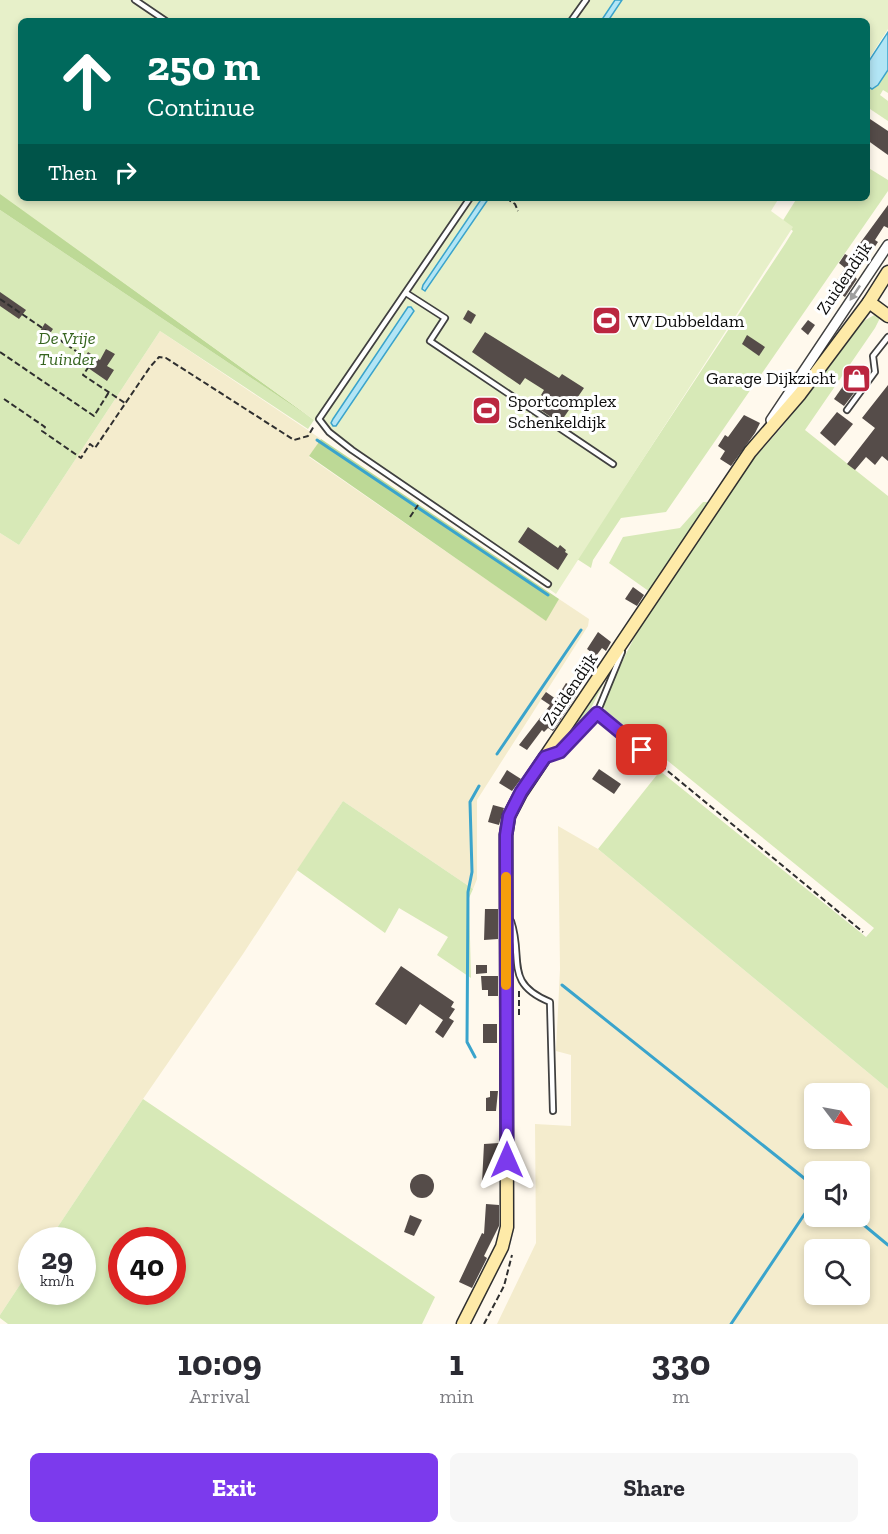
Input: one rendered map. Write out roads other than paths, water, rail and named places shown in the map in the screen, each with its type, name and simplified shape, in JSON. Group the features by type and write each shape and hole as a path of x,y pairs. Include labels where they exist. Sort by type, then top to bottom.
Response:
{"street":[{"name":"Zuidendijk","path":"463,1324 502,1246 507,1227 505,904 506,835 509,816 521,792 888,245"},
{"name":"Zuidendijk","path":"750,452 800,394 869,302 888,272"},
{"path":"869,302 888,316"}],"lane":[{"path":"135,0 162,18"},
{"path":"574,18 586,0"},
{"path":"468,201 319,419 329,432 352,450 505,552 548,584"},
{"path":"406,292 445,318 430,341 613,464"},
{"path":"847,410 875,372 873,356 888,337"},
{"path":"545,757 560,752 597,713 630,632"},
{"path":"597,713 642,750"},
{"path":"505,904 513,925 519,981 535,996 550,1002 553,1112"}],"water":[{"path":"615,0 622,0 610,18 603,18"},
{"path":"888,32 888,70 878,85 872,89 870,88 870,59"},
{"path":"480,201 487,201 425,291 422,289"},
{"path":"408,307 414,311 336,426 333,426 331,423 333,419"}],"waterway":[{"path":"317,440 548,595"},
{"path":"497,754 581,630"},
{"path":"475,1057 467,1042 468,892 472,872 470,802 479,786"},
{"path":"562,985 804,1178"},
{"path":"731,1324 804,1215"},
{"path":"866,1227 888,1245"}],"place":[{"name":"VV Dubbeldam","path":"607,321"},
{"name":"Garage Dijkzicht","path":"857,378"},
{"name":"Sportcomplex Schenkeldijk","path":"487,411"}],"park label":[{"name":"De Vrije Tuinder","path":"67,348"}]}
